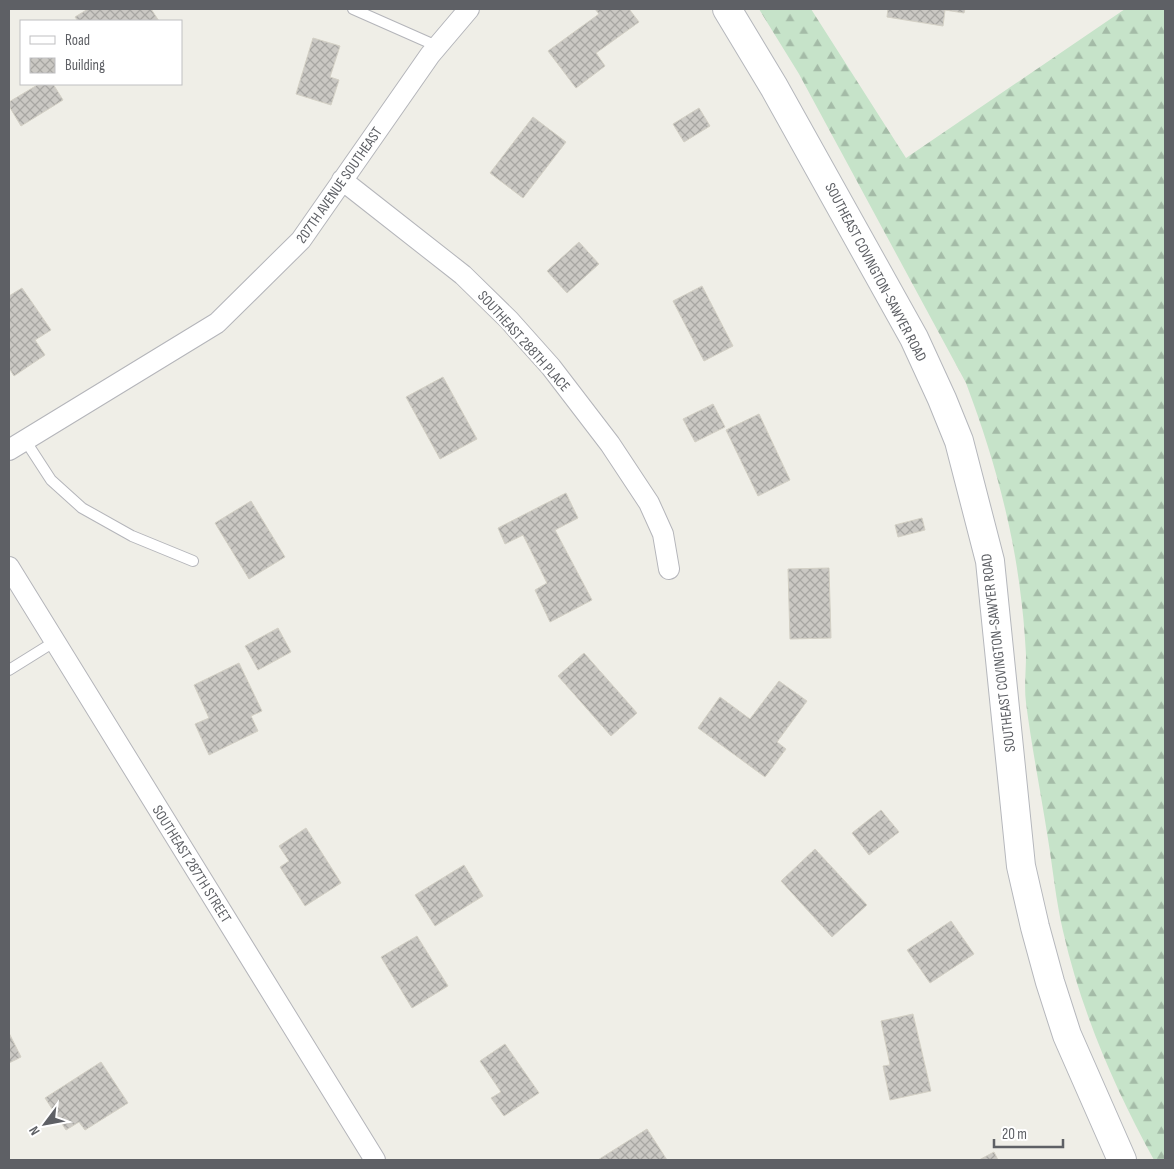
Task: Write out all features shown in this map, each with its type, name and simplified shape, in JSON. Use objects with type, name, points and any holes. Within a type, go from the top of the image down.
[{"type":"street","name":"207TH AVENUE SOUTHEAST","points":[[17,445],[217,324],[301,240],[430,55],[439,47],[469,9]]},
{"type":"street","name":"SOUTHEAST COVINGTON-SAWYER ROAD","points":[[727,9],[774,87],[914,338],[959,441],[990,562],[1021,866],[1050,982],[1067,1035],[1122,1160]]},
{"type":"street","name":"SOUTHEAST 288TH PLACE","points":[[342,180],[463,275],[509,320],[551,367],[610,444],[649,503],[663,534],[669,569]]},
{"type":"street","name":"SOUTHEAST 287TH STREET","points":[[9,567],[375,1160]]},
{"type":"lane","points":[[353,9],[439,47]]},
{"type":"lane","points":[[17,445],[50,480],[82,508],[132,536],[193,561]]},
{"type":"lane","points":[[9,670],[54,642]]},
{"type":"green space","points":[[759,9],[811,9],[906,158],[1125,9],[1165,9],[1165,1160],[1154,1160],[1126,1106],[1089,1020],[1070,961],[1058,908],[1026,703],[1024,624],[1014,549],[1001,493],[976,410],[966,383],[799,74]]},
{"type":"building","points":[[88,9],[151,9],[158,20],[77,20],[75,17]]},
{"type":"building","points":[[595,9],[629,9],[639,22],[596,53],[605,66],[576,88],[548,51],[599,14]]},
{"type":"building","points":[[888,9],[965,9],[964,13],[945,10],[943,26],[887,17]]},
{"type":"building","points":[[313,38],[340,46],[330,77],[339,80],[331,105],[296,94]]},
{"type":"building","points":[[37,85],[54,85],[63,100],[21,126],[9,106],[9,102]]},
{"type":"building","points":[[699,108],[710,126],[684,142],[673,124]]},
{"type":"building","points":[[533,117],[566,142],[523,198],[490,173]]},
{"type":"building","points":[[579,242],[599,264],[567,293],[547,271]]},
{"type":"building","points":[[702,286],[733,346],[704,361],[673,301]]},
{"type":"building","points":[[22,288],[51,330],[35,340],[45,355],[14,376],[9,368],[9,296]]},
{"type":"building","points":[[443,377],[477,439],[440,459],[406,397]]},
{"type":"building","points":[[713,404],[725,427],[695,442],[683,419]]},
{"type":"building","points":[[759,414],[790,480],[758,496],[726,430]]},
{"type":"building","points":[[566,493],[578,518],[555,530],[592,600],[550,622],[535,590],[547,583],[523,535],[505,544],[498,528]]},
{"type":"building","points":[[251,501],[285,557],[249,579],[215,523]]},
{"type":"building","points":[[922,518],[925,530],[898,537],[895,525]]},
{"type":"building","points":[[829,568],[831,638],[790,639],[788,569]]},
{"type":"building","points":[[278,628],[291,652],[258,670],[245,646]]},
{"type":"building","points":[[584,653],[637,713],[611,736],[558,676]]},
{"type":"building","points":[[239,663],[262,711],[251,716],[258,731],[209,755],[195,724],[209,718],[194,685]]},
{"type":"building","points":[[779,681],[807,701],[777,742],[786,749],[765,777],[698,728],[720,697],[750,719]]},
{"type":"building","points":[[881,810],[899,832],[869,855],[852,833]]},
{"type":"building","points":[[306,828],[341,883],[305,906],[280,867],[289,861],[279,846]]},
{"type":"building","points":[[815,849],[867,905],[832,937],[781,881]]},
{"type":"building","points":[[464,865],[483,896],[435,926],[415,895]]},
{"type":"building","points":[[951,921],[974,954],[930,983],[907,950]]},
{"type":"building","points":[[417,936],[448,986],[412,1008],[381,957]]},
{"type":"building","points":[[913,1014],[931,1091],[890,1100],[883,1066],[890,1065],[881,1021]]},
{"type":"building","points":[[9,1033],[21,1057],[9,1063]]},
{"type":"building","points":[[505,1044],[539,1093],[504,1116],[491,1098],[501,1092],[480,1061]]},
{"type":"building","points":[[101,1062],[128,1103],[85,1130],[79,1122],[66,1130],[45,1098]]},
{"type":"building","points":[[647,1129],[667,1160],[598,1160]]},
{"type":"building","points":[[994,1152],[998,1160],[979,1160]]}]
